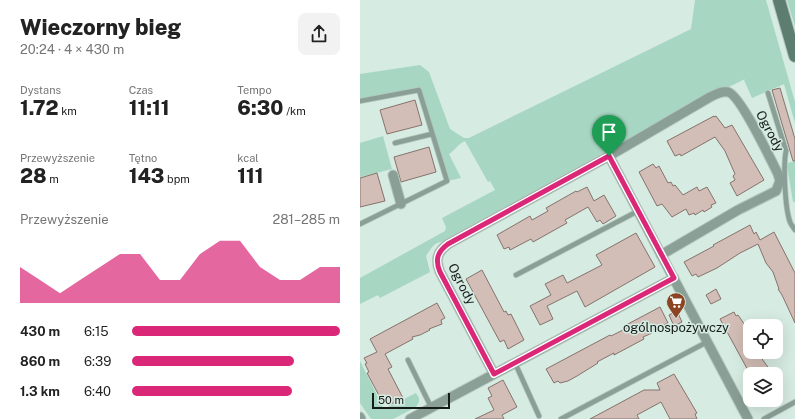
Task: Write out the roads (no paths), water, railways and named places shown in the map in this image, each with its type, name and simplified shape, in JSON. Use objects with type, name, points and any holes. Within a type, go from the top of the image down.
[{"type":"main road","points":[[778,0],[795,56]]},
{"type":"street","name":"Ogrody","points":[[494,374],[437,265],[438,256],[441,250],[448,244],[609,156],[721,92],[729,92],[736,98],[780,181],[776,191],[738,210],[661,255]]},
{"type":"street","points":[[609,156],[748,419]]},
{"type":"street","points":[[393,175],[401,204]]},
{"type":"street","points":[[410,419],[674,278]]},
{"type":"lane","points":[[360,101],[420,90],[447,181],[360,224]]},
{"type":"lane","name":"Ogrody","points":[[768,93],[786,151],[784,161],[786,195],[790,222],[795,230]]},
{"type":"lane","points":[[395,143],[432,134]]},
{"type":"lane","points":[[516,275],[638,211]]},
{"type":"lane","points":[[561,419],[707,342]]},
{"type":"lane","points":[[408,360],[432,407]]},
{"type":"lane","points":[[515,363],[539,416]]},
{"type":"lane","points":[[764,419],[795,402]]},
{"type":"place","name":"ogólnospożywczy","points":[[676,319]]}]
